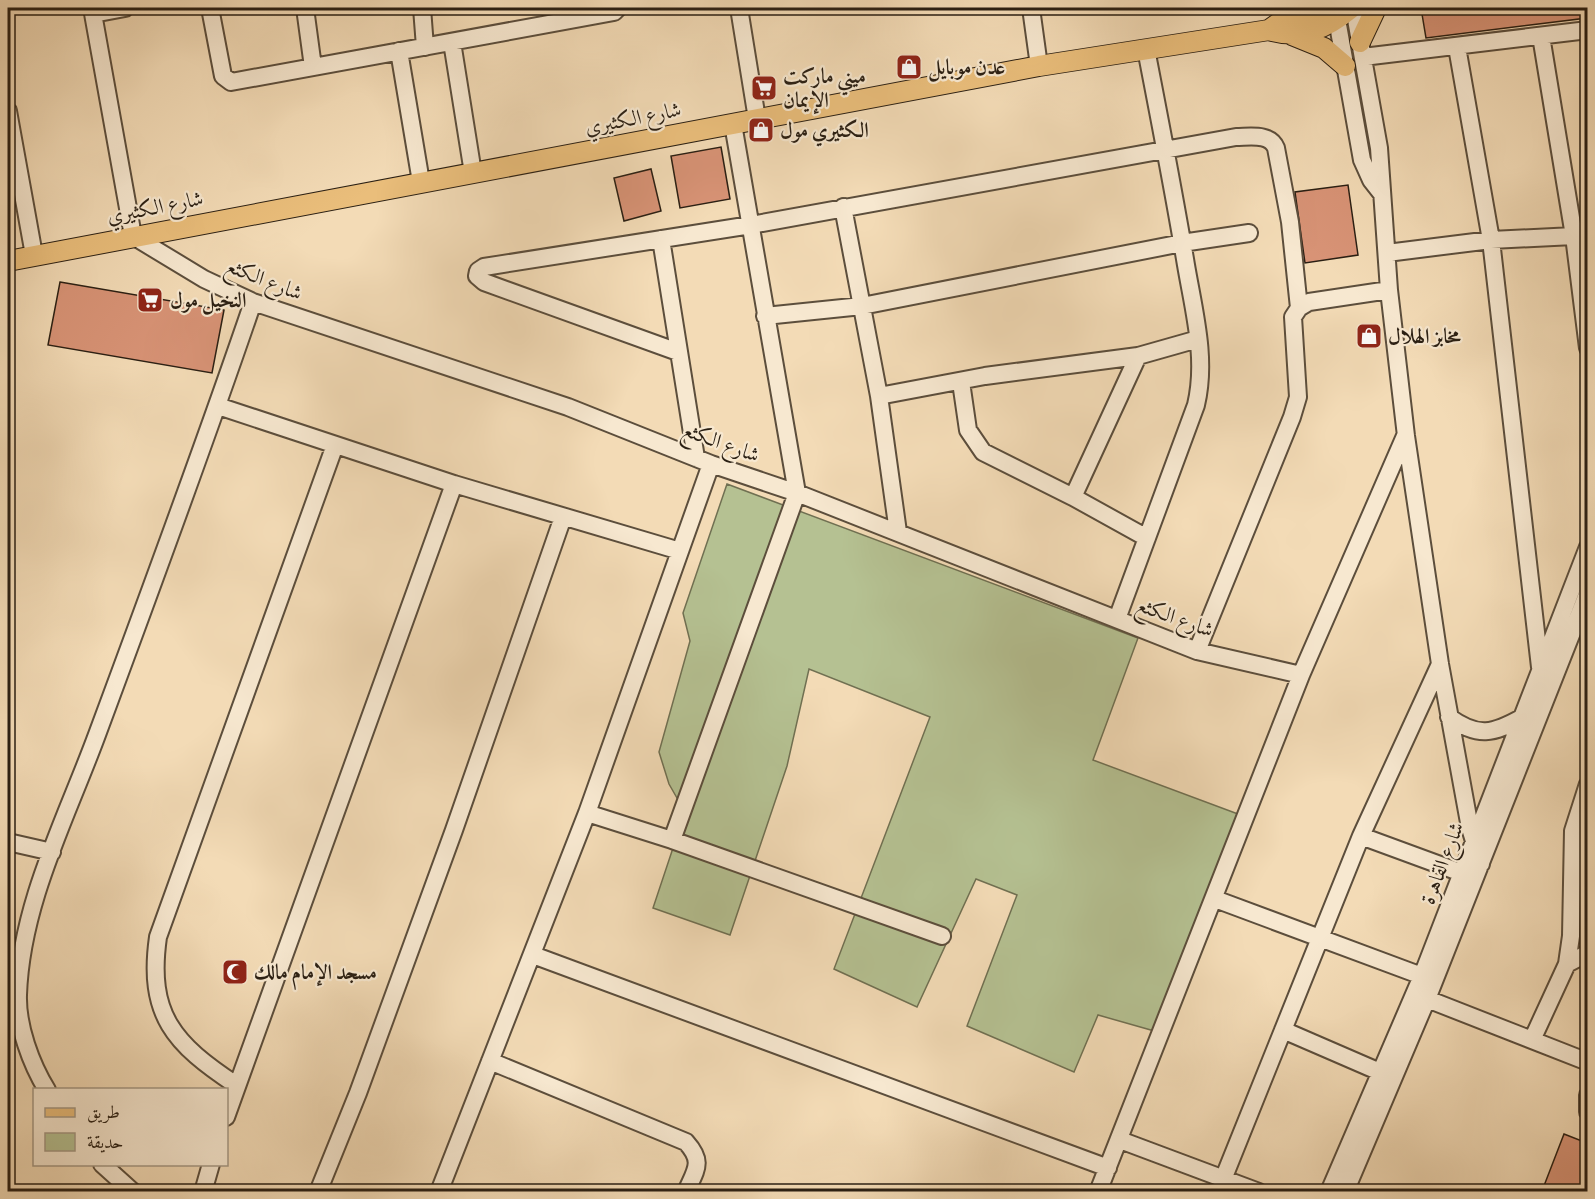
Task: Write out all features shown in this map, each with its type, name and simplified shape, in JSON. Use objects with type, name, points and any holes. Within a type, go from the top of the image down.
[{"type":"main road","name":"شارع الكثيري","points":[[1269,30],[1283,20],[1317,8]]},
{"type":"main road","points":[[1289,34],[1324,48],[1356,55],[1376,8]]},
{"type":"main road","name":"شارع الكثيري","points":[[8,261],[1039,66],[1269,30],[1289,34],[1313,31],[1344,11]]},
{"type":"street","points":[[125,8],[92,10],[133,236]]},
{"type":"street","points":[[210,8],[226,80],[231,82],[614,12],[618,8]]},
{"type":"street","points":[[305,8],[313,67]]},
{"type":"street","points":[[422,8],[425,46]]},
{"type":"street","points":[[739,8],[757,119]]},
{"type":"street","points":[[1031,8],[1039,66]]},
{"type":"street","points":[[1344,11],[1356,55]]},
{"type":"street","points":[[1344,11],[1356,55],[1362,160],[1371,180],[1382,194],[1389,290],[1406,436],[1440,664],[1474,842],[1473,872],[1361,836]]},
{"type":"street","points":[[1356,55],[1458,47],[1587,30]]},
{"type":"street","points":[[1541,36],[1574,236],[1587,348]]},
{"type":"street","points":[[452,42],[473,172]]},
{"type":"street","points":[[1458,47],[1491,240],[1540,672]]},
{"type":"street","points":[[1117,620],[1196,405],[1202,380],[1198,339],[1182,243],[1146,49]]},
{"type":"street","points":[[399,51],[421,182]]},
{"type":"street","points":[[8,111],[34,255]]},
{"type":"street","points":[[672,840],[797,493],[733,124]]},
{"type":"street","points":[[678,352],[484,282],[477,276],[478,271],[484,267],[751,225],[1236,137],[1267,138],[1273,141],[1290,222],[1299,308]]},
{"type":"street","points":[[843,207],[879,396],[898,532]]},
{"type":"street","points":[[765,316],[862,306],[1182,243],[1249,233]]},
{"type":"street","name":"شارع الكثع","points":[[133,236],[204,279],[253,302],[568,407],[704,461],[797,493],[898,532],[1197,651],[1301,675]]},
{"type":"street","points":[[1387,253],[1491,240],[1574,236]]},
{"type":"street","points":[[439,1191],[587,813],[680,551],[704,461],[678,352],[661,239]]},
{"type":"street","points":[[1197,651],[1293,417],[1298,397],[1293,317],[1299,308],[1309,302],[1389,290]]},
{"type":"street","points":[[46,1088],[39,1077],[24,1033],[18,997],[29,920],[52,852],[218,406],[253,302]]},
{"type":"street","points":[[879,396],[1138,356],[1198,339]]},
{"type":"street","points":[[1073,497],[1138,356]]},
{"type":"street","points":[[961,382],[968,430],[983,452],[1073,497],[1147,538]]},
{"type":"street","points":[[218,406],[454,484],[680,551]]},
{"type":"street","points":[[1098,1191],[1215,899],[1301,675],[1406,436]]},
{"type":"street","points":[[236,1085],[189,1051],[171,1029],[156,994],[154,966],[158,937],[335,445]]},
{"type":"street","points":[[228,1111],[454,484]]},
{"type":"street","points":[[318,1191],[358,1093],[454,830],[563,517]]},
{"type":"street","name":"شارع القاهرة","points":[[1474,842],[1587,546]]},
{"type":"street","name":"شارع القاهرة","points":[[1345,1191],[1421,996],[1587,592]]},
{"type":"street","points":[[1224,1177],[1361,836],[1440,664]]},
{"type":"street","points":[[1449,717],[1466,729],[1484,733],[1504,728],[1523,717]]},
{"type":"street","points":[[1532,1040],[1567,964],[1571,936],[1574,831],[1587,784]]},
{"type":"street","points":[[587,813],[672,840],[942,936]]},
{"type":"street","points":[[8,842],[52,852]]},
{"type":"street","name":"شارع القاهرة","points":[[1329,1191],[1380,1072],[1421,996],[1422,976],[1473,872]]},
{"type":"street","points":[[1215,899],[1422,976]]},
{"type":"street","points":[[1567,964],[1587,953]]},
{"type":"street","points":[[533,955],[1108,1168]]},
{"type":"street","points":[[1421,996],[1587,1062]]},
{"type":"street","points":[[1283,1030],[1380,1072]]},
{"type":"street","points":[[490,1061],[686,1142],[696,1153],[698,1165],[688,1191]]},
{"type":"street","points":[[1587,1095],[1587,1112]]},
{"type":"street","points":[[1120,1140],[1259,1191]]},
{"type":"street","points":[[104,1166],[133,1191]]},
{"type":"street","points":[[203,1191],[210,1166]]},
{"type":"green space","points":[[727,484],[1138,638],[1093,760],[1246,817],[1165,1034],[1098,1015],[1074,1072],[967,1026],[1017,895],[976,879],[917,1007],[834,969],[930,717],[809,669],[787,766],[730,935],[653,908],[685,812],[669,784],[659,752],[690,641],[683,613]]},
{"type":"building","points":[[1421,8],[1587,8],[1587,18],[1426,38]]},
{"type":"building","points":[[721,147],[730,199],[680,208],[671,156]]},
{"type":"building","points":[[651,169],[661,211],[624,221],[614,178]]},
{"type":"building","points":[[1348,185],[1358,255],[1305,263],[1295,192]]},
{"type":"building","points":[[60,282],[224,310],[212,373],[48,345]]},
{"type":"building","points":[[1564,1134],[1587,1143],[1587,1191],[1542,1191]]},
{"type":"place","name":"عدن موبايل","points":[[909,67]]},
{"type":"place","name":"ميني ماركت الإيمان","points":[[764,88]]},
{"type":"place","name":"الكثيري مول","points":[[761,130]]},
{"type":"place","name":"النخيل مول","points":[[150,300]]},
{"type":"place","name":"مخابز الهلال","points":[[1369,336]]},
{"type":"place","name":"مسجد الإمام مالك","points":[[235,972]]}]
